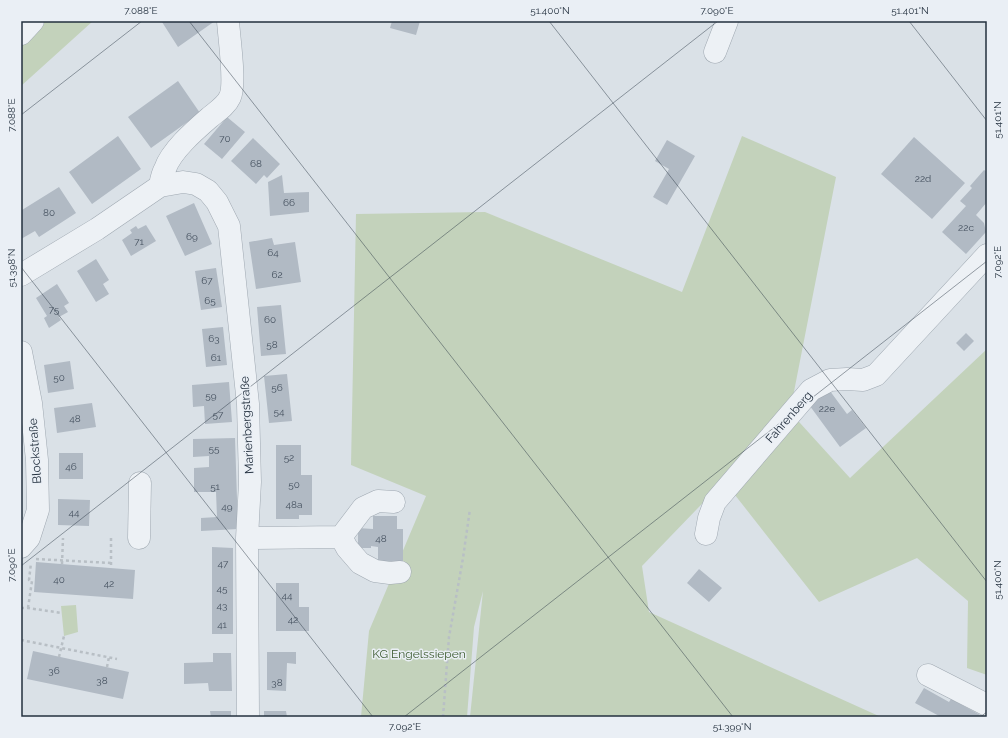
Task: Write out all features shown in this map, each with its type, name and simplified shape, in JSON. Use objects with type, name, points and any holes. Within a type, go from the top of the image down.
[{"type":"street","points":[[21,34],[33,21]]},
{"type":"street","points":[[160,186],[165,167],[179,147],[228,102],[231,96],[232,75],[228,21]]},
{"type":"street","points":[[715,52],[727,21]]},
{"type":"street","name":"Marienbergstraße","points":[[21,275],[97,229],[160,186],[183,182],[196,184],[208,191],[217,202],[230,226],[248,404],[250,482],[247,538],[248,717]]},
{"type":"street","name":"Fahrenberg","points":[[706,534],[709,518],[715,502],[811,390],[830,380],[864,380],[876,376],[987,255]]},
{"type":"street","name":"Blockstraße","points":[[21,352],[31,403],[37,460],[38,503],[38,510],[29,538],[21,547]]},
{"type":"street","points":[[139,538],[140,483]]},
{"type":"street","points":[[341,536],[363,508],[378,501],[394,502]]},
{"type":"street","points":[[247,538],[341,536]]},
{"type":"street","points":[[341,536],[347,548],[360,563],[375,570],[390,573],[400,572]]},
{"type":"street","points":[[928,675],[987,705]]},
{"type":"path","points":[[443,717],[449,637],[470,509]]},
{"type":"path","points":[[62,562],[63,538]]},
{"type":"path","points":[[111,538],[111,568]]},
{"type":"path","points":[[28,608],[32,581],[29,580],[32,558],[62,562],[111,563]]},
{"type":"path","points":[[21,608],[62,613]]},
{"type":"path","points":[[59,657],[64,636]]},
{"type":"path","points":[[21,640],[60,649],[117,659]]},
{"type":"path","points":[[107,667],[109,657]]},
{"type":"green space","points":[[21,21],[93,21],[21,86]]},
{"type":"green space","name":"KG Engelssiepen","points":[[742,136],[836,177],[790,412],[850,478],[987,349],[987,675],[967,668],[968,601],[917,558],[819,602],[724,481],[642,566],[649,612],[881,717],[470,717],[483,591],[474,627],[467,717],[361,717],[369,631],[426,496],[351,465],[356,214],[485,212],[682,292]]},
{"type":"green space","points":[[76,605],[78,632],[64,636],[61,606]]},
{"type":"building","points":[[215,21],[178,47],[162,22]]},
{"type":"building","points":[[392,21],[420,21],[416,35],[390,28]]},
{"type":"building","points":[[178,81],[200,113],[151,148],[128,117]]},
{"type":"building","points":[[227,117],[245,132],[222,159],[204,144]]},
{"type":"building","points":[[118,136],[141,169],[92,204],[69,172]]},
{"type":"building","points":[[914,137],[965,183],[932,219],[881,174]]},
{"type":"building","points":[[253,138],[280,164],[267,178],[264,175],[256,184],[231,161]]},
{"type":"building","points":[[667,140],[695,156],[667,205],[653,197],[669,169],[655,161]]},
{"type":"building","points":[[984,170],[987,172],[987,202],[976,215],[984,223],[986,232],[966,254],[942,232],[966,206],[960,201],[972,188],[970,186]]},
{"type":"building","points":[[282,175],[284,193],[309,192],[309,212],[270,216],[268,182]]},
{"type":"building","points":[[59,187],[76,213],[39,237],[35,231],[21,239],[21,208],[22,210]]},
{"type":"building","points":[[194,203],[212,244],[185,256],[166,216]]},
{"type":"building","points":[[146,225],[156,241],[131,256],[122,240],[132,233],[130,230],[136,226],[138,229]]},
{"type":"building","points":[[272,238],[274,245],[295,242],[301,282],[256,289],[249,242]]},
{"type":"building","points":[[96,259],[109,280],[103,284],[109,294],[96,302],[77,271]]},
{"type":"building","points":[[216,268],[222,307],[201,310],[195,271]]},
{"type":"building","points":[[57,284],[69,303],[64,306],[68,312],[59,317],[61,320],[49,328],[44,318],[47,316],[36,298]]},
{"type":"building","points":[[281,305],[286,354],[261,356],[257,307]]},
{"type":"building","points":[[223,327],[227,365],[206,367],[202,329]]},
{"type":"building","points":[[966,333],[974,341],[964,351],[956,343]]},
{"type":"building","points":[[70,361],[74,389],[48,393],[44,365]]},
{"type":"building","points":[[287,374],[292,421],[269,423],[264,376]]},
{"type":"building","points":[[229,382],[232,422],[205,424],[204,406],[193,407],[192,385]]},
{"type":"building","points":[[827,387],[847,414],[852,410],[866,428],[840,447],[807,402]]},
{"type":"building","points":[[92,403],[96,427],[57,433],[54,408]]},
{"type":"building","points":[[235,438],[238,529],[201,531],[201,518],[217,517],[216,492],[194,492],[194,468],[209,467],[209,456],[193,457],[193,439]]},
{"type":"building","points":[[276,445],[301,445],[301,475],[312,475],[312,515],[299,515],[299,519],[276,519]]},
{"type":"building","points":[[59,453],[83,453],[83,479],[59,479]]},
{"type":"building","points":[[58,499],[90,500],[89,526],[58,525]]},
{"type":"building","points":[[373,516],[397,516],[397,529],[403,529],[403,562],[378,562],[378,547],[371,546],[371,548],[358,548],[358,528],[373,529]]},
{"type":"building","points":[[212,547],[233,548],[233,634],[212,634]]},
{"type":"building","points":[[36,562],[135,570],[133,599],[34,592]]},
{"type":"building","points":[[699,569],[722,588],[709,602],[687,583]]},
{"type":"building","points":[[276,583],[299,583],[299,607],[309,607],[309,631],[276,631]]},
{"type":"building","points":[[33,651],[129,672],[123,699],[27,679]]},
{"type":"building","points":[[267,652],[296,652],[296,664],[287,663],[286,691],[267,690]]},
{"type":"building","points":[[213,653],[231,653],[232,691],[209,691],[208,683],[184,684],[184,663],[213,662]]},
{"type":"building","points":[[924,688],[949,702],[951,699],[984,717],[941,717],[915,703]]},
{"type":"building","points":[[210,711],[231,711],[231,717],[211,717]]},
{"type":"building","points":[[264,711],[286,711],[287,717],[264,717]]}]
